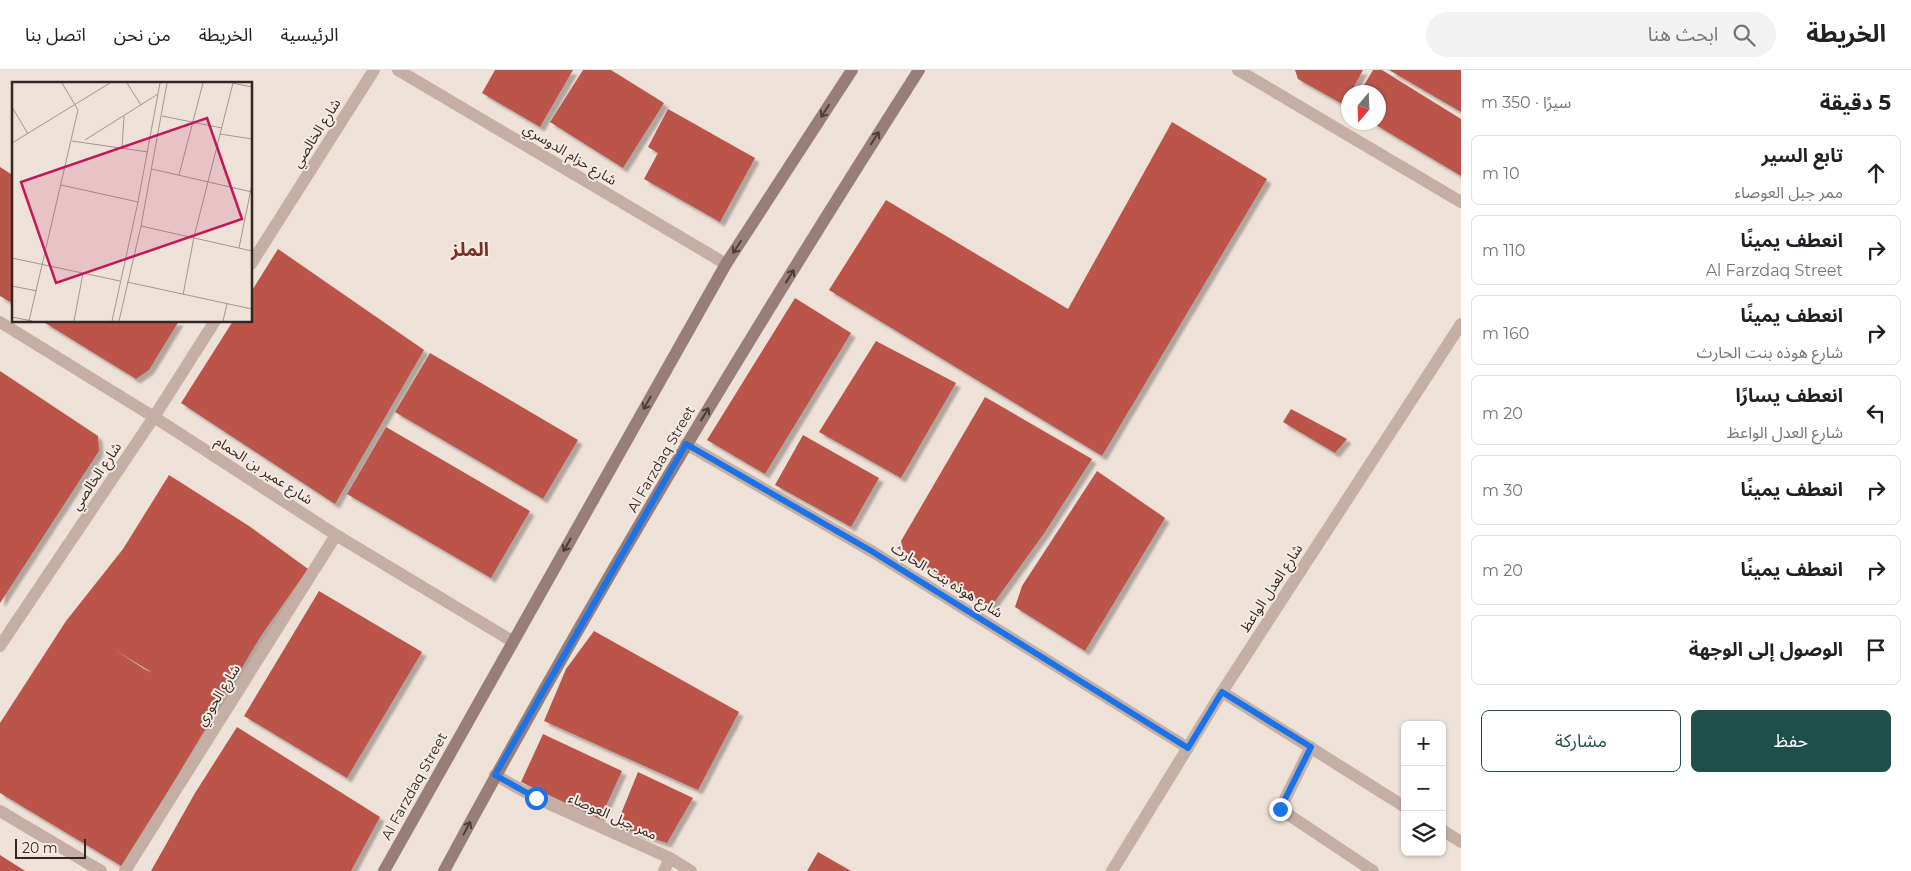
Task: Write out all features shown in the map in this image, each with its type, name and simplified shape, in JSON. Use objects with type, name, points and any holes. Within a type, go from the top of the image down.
[{"type":"street","name":"شارع الخالصي","points":[[252,262],[374,70]]},
{"type":"street","name":"شارع حزام الدوسري","points":[[398,70],[726,264]]},
{"type":"street","name":"Al Farzdaq Street","points":[[384,871],[726,264],[852,70]]},
{"type":"street","name":"Al Farzdaq Street","points":[[444,871],[495,775],[686,444],[919,70]]},
{"type":"street","points":[[1238,70],[1252,74],[1461,202]]},
{"type":"street","name":"شارع عمير بن الحمام","points":[[0,322],[154,417],[336,535],[512,641]]},
{"type":"street","name":"شارع الخالصي","points":[[0,646],[154,417],[214,322]]},
{"type":"street","name":"شارع العدل الواعظ","points":[[1112,871],[1222,692],[1461,324]]},
{"type":"street","name":"شارع هوذه بنت الحارث","points":[[686,444],[873,552],[1188,748]]},
{"type":"street","name":"شارع الحوري","points":[[125,871],[336,535]]},
{"type":"street","points":[[1222,692],[1401,804]]},
{"type":"street","points":[[1311,747],[1280,809],[1373,871]]},
{"type":"street","name":"ممر جبل العوصاء","points":[[495,775],[536,798],[670,858],[691,871]]},
{"type":"street","points":[[0,811],[101,871]]},
{"type":"street","points":[[1446,833],[1461,842]]},
{"type":"street","points":[[664,871],[670,858]]},
{"type":"building","points":[[495,70],[573,70],[540,127],[482,93]]},
{"type":"building","points":[[583,70],[611,70],[664,103],[623,168],[550,122]]},
{"type":"building","points":[[1295,70],[1363,70],[1355,85],[1341,85],[1341,103],[1298,79]]},
{"type":"building","points":[[1373,70],[1382,70],[1461,119],[1461,176],[1384,130],[1386,130],[1386,85],[1364,85]]},
{"type":"building","points":[[1389,70],[1461,70],[1461,112]]},
{"type":"building","points":[[668,109],[755,158],[720,222],[644,179],[658,153],[648,147]]},
{"type":"building","points":[[1172,122],[1267,179],[1102,456],[829,290],[886,200],[1068,309]]},
{"type":"building","points":[[0,167],[12,175],[12,303],[0,296]]},
{"type":"building","points":[[278,249],[424,350],[335,504],[181,403],[232,322],[252,322],[252,290]]},
{"type":"building","points":[[795,298],[851,333],[765,474],[707,440]]},
{"type":"building","points":[[44,322],[178,322],[149,370],[136,379]]},
{"type":"building","points":[[876,341],[956,383],[901,478],[819,432]]},
{"type":"building","points":[[430,353],[578,440],[543,499],[395,412]]},
{"type":"building","points":[[0,371],[98,436],[99,451],[0,603]]},
{"type":"building","points":[[985,397],[1092,459],[1045,532],[991,607],[940,577],[903,550],[901,541]]},
{"type":"building","points":[[1291,409],[1347,439],[1335,453],[1283,422]]},
{"type":"building","points":[[386,427],[530,511],[491,578],[347,494]]},
{"type":"building","points":[[803,435],[879,478],[851,527],[775,485]]},
{"type":"building","points":[[1097,471],[1165,518],[1085,651],[1015,607],[1022,586]]},
{"type":"building","points":[[169,475],[249,526],[308,569],[261,636],[123,867],[0,793],[0,723],[66,621],[123,549]],"holes":[[[115,650],[153,673],[144,669]]]},
{"type":"building","points":[[319,591],[422,652],[347,778],[244,716]]},
{"type":"building","points":[[594,631],[739,712],[698,790],[544,721],[566,669]]},
{"type":"building","points":[[237,727],[380,817],[351,871],[151,871],[195,793]]},
{"type":"building","points":[[543,734],[622,771],[600,819],[521,782]]},
{"type":"building","points":[[638,772],[693,798],[667,843],[616,826]]},
{"type":"building","points":[[818,852],[851,871],[807,871]]},
{"type":"building","points":[[0,855],[25,871],[0,871]]},
{"type":"district","name":"الملز","points":[[470,249]]},
{"type":"route","points":[[536,798],[495,775],[686,444],[873,552],[1188,748],[1222,692],[1311,747],[1280,809]]}]
